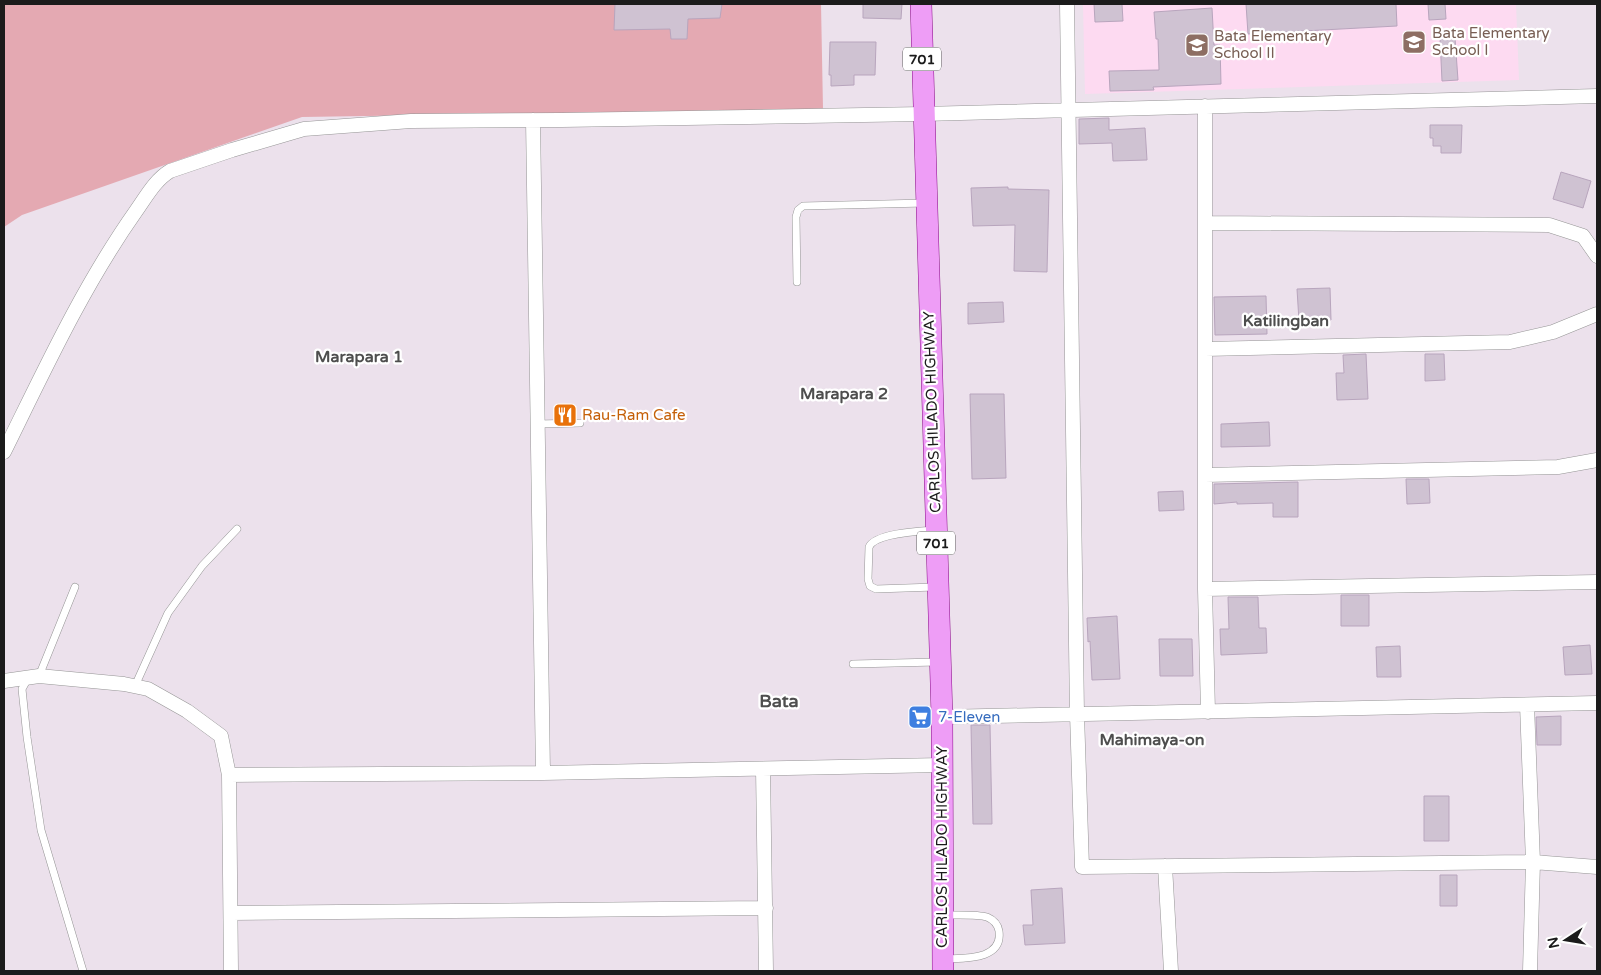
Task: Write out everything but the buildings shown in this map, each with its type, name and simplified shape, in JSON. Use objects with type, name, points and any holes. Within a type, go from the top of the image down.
[{"type":"main road","name":"CARLOS HILADO HIGHWAY","points":[[921,4],[942,717],[943,965]]},
{"type":"street","points":[[1067,4],[1077,714],[1082,868],[1533,862],[1597,867]]},
{"type":"street","points":[[4,452],[63,335],[104,260],[162,176],[170,171],[232,150],[304,129],[411,121],[923,114],[1597,96]]},
{"type":"street","points":[[1205,106],[1205,589],[1208,712]]},
{"type":"street","points":[[533,120],[543,773]]},
{"type":"street","points":[[1206,223],[1549,225],[1583,236],[1597,256]]},
{"type":"street","points":[[1205,350],[1510,342],[1552,332],[1597,314]]},
{"type":"street","points":[[1205,474],[1558,467],[1597,460]]},
{"type":"street","points":[[1205,589],[1597,582]]},
{"type":"street","points":[[4,681],[33,677],[124,684],[148,689],[187,711],[221,736],[230,774],[231,971]]},
{"type":"street","points":[[942,717],[1597,703]]},
{"type":"street","points":[[1527,705],[1533,862],[1530,971]]},
{"type":"street","points":[[230,774],[543,773],[942,765]]},
{"type":"street","points":[[763,769],[766,971]]},
{"type":"street","points":[[1166,866],[1171,971]]},
{"type":"street","points":[[231,913],[766,908]]},
{"type":"lane","points":[[797,282],[796,216],[798,210],[803,206],[926,203]]},
{"type":"lane","points":[[538,424],[580,423]]},
{"type":"lane","points":[[135,686],[168,613],[202,566],[237,529]]},
{"type":"lane","points":[[936,530],[906,532],[870,543],[868,579],[870,586],[876,589],[938,587]]},
{"type":"lane","points":[[74,587],[33,677],[22,690],[30,763],[41,830],[83,971]]},
{"type":"lane","points":[[853,664],[940,662]]},
{"type":"lane","points":[[943,915],[979,915],[988,917],[998,927],[999,942],[994,949],[987,953],[943,965]]},
{"type":"shaded area","points":[[4,4],[821,4],[823,109],[302,117],[22,215],[4,227]]},
{"type":"shaded area","points":[[1083,4],[1516,4],[1519,80],[1085,94]]},
{"type":"place","name":"Bata Elementary School I","points":[[1414,42]]},
{"type":"place","name":"Bata Elementary School II","points":[[1197,45]]},
{"type":"place","name":"Rau-Ram Cafe","points":[[565,415]]},
{"type":"place","name":"7-Eleven","points":[[920,717]]},
{"type":"district","name":"Katilingban","points":[[1286,321]]},
{"type":"district","name":"Marapara 1","points":[[359,357]]},
{"type":"district","name":"Marapara 2","points":[[844,394]]},
{"type":"district","name":"Bata","points":[[779,701]]},
{"type":"district","name":"Mahimaya-on","points":[[1152,740]]}]
